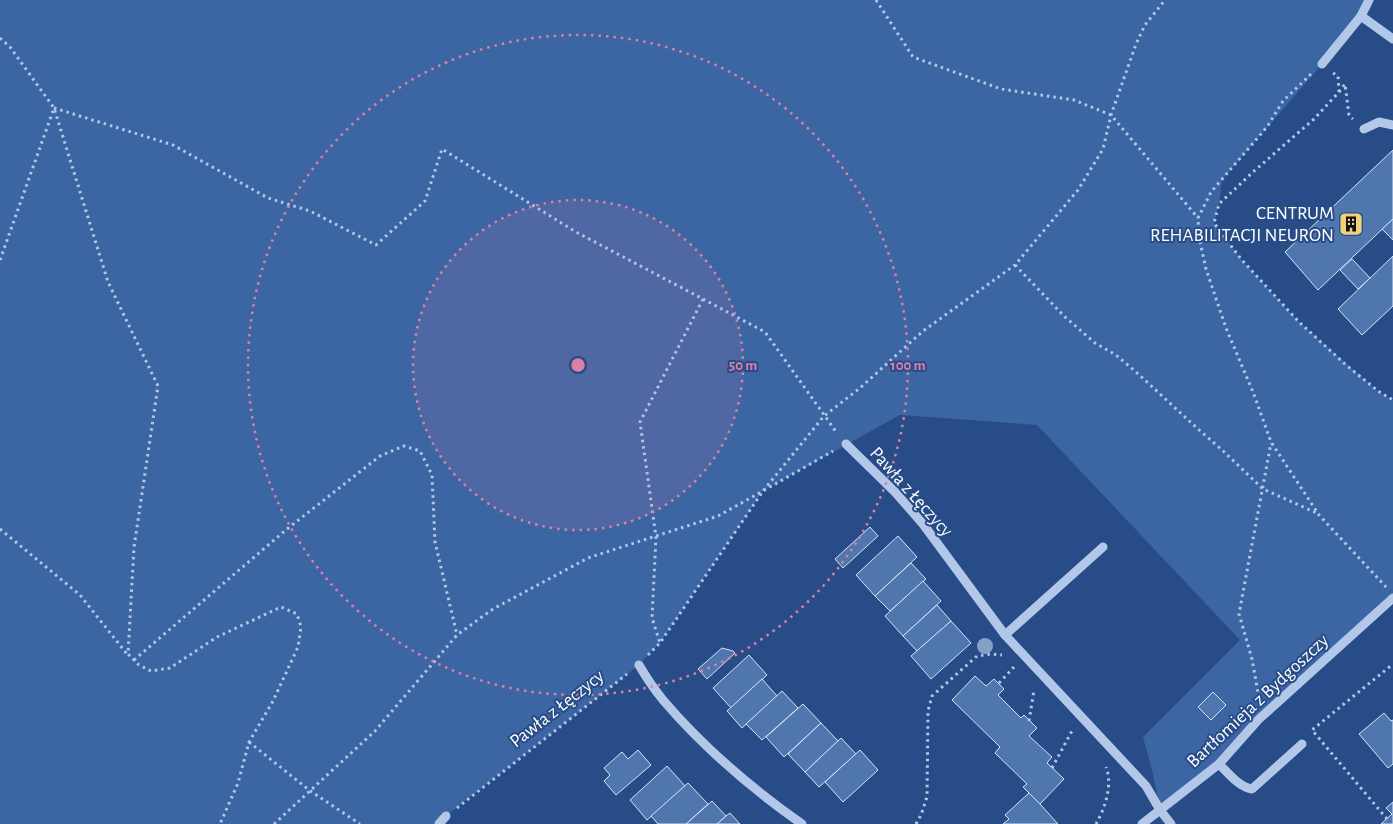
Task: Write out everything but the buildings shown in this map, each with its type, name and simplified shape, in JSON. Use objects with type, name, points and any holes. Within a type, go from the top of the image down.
[{"type":"street","points":[[1322,64],[1360,16],[1369,0]]},
{"type":"street","points":[[1360,16],[1393,39]]},
{"type":"street","points":[[1364,129],[1379,122],[1393,125]]},
{"type":"street","name":"Pawła z Łęczycy","points":[[846,444],[895,492],[923,524],[1005,635],[1146,786],[1171,824]]},
{"type":"street","points":[[1005,635],[1103,547]]},
{"type":"street","name":"Bartłomieja z Bydgoszczy","points":[[1142,824],[1219,764],[1258,720],[1393,598]]},
{"type":"street","points":[[639,665],[661,698],[703,743],[750,784],[802,824]]},
{"type":"street","points":[[1219,764],[1230,776],[1246,788],[1252,789],[1302,744]]},
{"type":"street","points":[[439,824],[446,816]]},
{"type":"path","points":[[876,0],[913,57],[1001,89],[1074,100],[1111,116],[1198,218]]},
{"type":"path","points":[[274,824],[309,790],[376,731],[457,635],[493,609],[588,558],[718,516],[763,491],[824,416],[860,388],[923,331],[1015,265],[1078,190],[1103,150],[1111,116],[1136,44],[1145,25],[1165,0]]},
{"type":"path","points":[[0,38],[10,47],[54,108],[108,282],[158,386],[134,547],[128,654]]},
{"type":"path","points":[[1339,92],[1338,76],[1322,64],[1283,101],[1267,127],[1211,192],[1198,218],[1198,237],[1206,269],[1226,328],[1253,392],[1271,442],[1319,515],[1386,587]]},
{"type":"path","points":[[1364,129],[1349,115],[1345,84],[1314,118],[1219,204],[1214,223],[1241,259],[1300,322],[1378,392],[1393,400]]},
{"type":"path","points":[[0,260],[54,108]]},
{"type":"path","points":[[54,108],[173,145],[268,198],[310,211],[376,245],[425,201],[442,149],[576,232],[765,332],[846,444]]},
{"type":"path","points":[[1015,265],[1065,317],[1096,343],[1116,355],[1135,371],[1262,489],[1319,515]]},
{"type":"path","points":[[660,643],[652,618],[656,537],[640,422],[703,299]]},
{"type":"path","points":[[1258,720],[1261,716],[1252,659],[1239,614],[1271,442]]},
{"type":"path","name":"Pawła z Łęczycy","points":[[446,816],[639,665],[660,643],[763,491],[846,444]]},
{"type":"path","points":[[134,660],[287,528],[380,456],[404,446],[420,451],[432,475],[435,542],[457,635]]},
{"type":"path","points":[[0,529],[80,595],[128,654],[151,671],[170,668],[217,636],[281,607],[297,614],[301,627],[298,647],[273,701],[249,742],[238,783],[220,824]]},
{"type":"path","points":[[916,824],[927,797],[928,711],[932,696],[977,656],[1003,655]]},
{"type":"path","points":[[1009,661],[1020,673]]},
{"type":"path","points":[[1387,819],[1312,730],[1393,664]]},
{"type":"path","points":[[999,683],[1015,667]]},
{"type":"path","points":[[1029,685],[1040,696]]},
{"type":"path","points":[[1029,721],[1034,690]]},
{"type":"path","points":[[1069,722],[1081,734]]},
{"type":"path","points":[[1052,768],[1074,726]]},
{"type":"path","points":[[249,742],[309,790],[360,824]]},
{"type":"path","points":[[1096,824],[1105,807],[1108,784],[1109,774],[1103,760]]},
{"type":"shaded area","points":[[0,0],[1369,0],[1322,64],[1222,180],[1214,223],[1241,259],[1299,322],[1378,391],[1393,400],[1393,598],[1258,720],[1219,764],[1160,810],[1143,737],[1240,640],[1037,425],[900,415],[763,491],[660,643],[639,665],[446,816],[439,824],[0,824]]},
{"type":"place","name":"CENTRUM REHABILITACJI NEURON","points":[[1351,224]]}]
